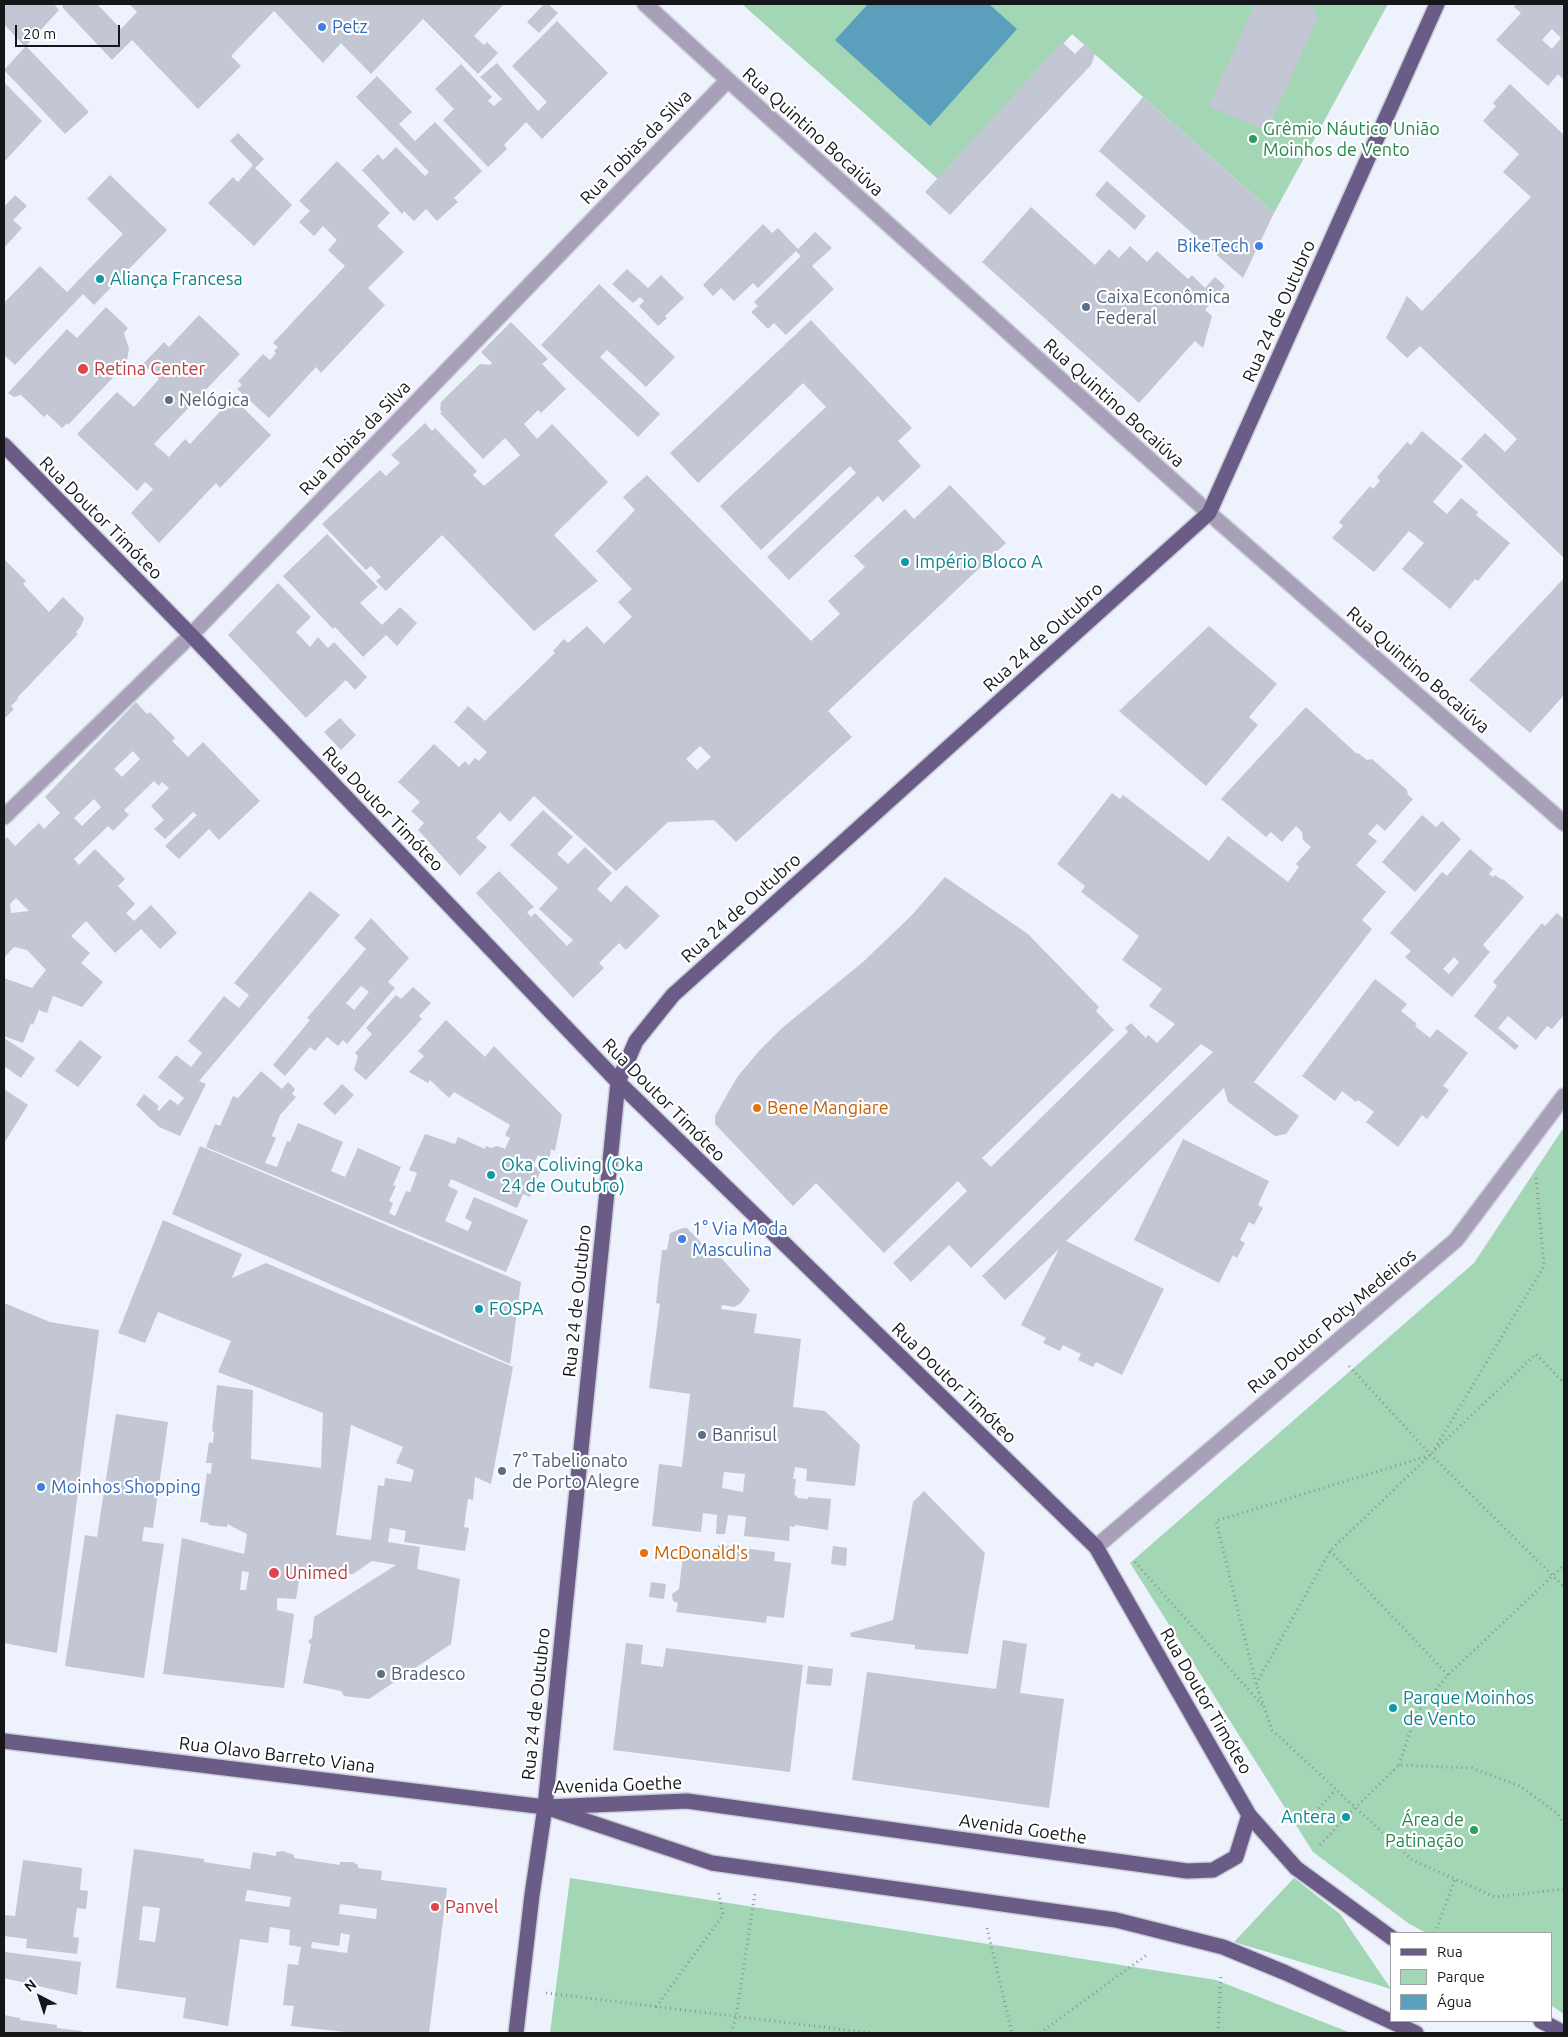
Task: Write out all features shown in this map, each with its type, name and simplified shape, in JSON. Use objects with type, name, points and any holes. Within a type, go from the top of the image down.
[{"type":"main road","name":"Rua 24 de Outubro","points":[[516,2033],[532,1895],[545,1806],[618,1082],[636,1041],[672,995],[1209,513],[1437,4]]},
{"type":"main road","name":"Rua Doutor Timóteo","points":[[4,446],[191,635],[618,1082],[1096,1547],[1249,1814]]},
{"type":"main road","name":"Rua Olavo Barreto Viana","points":[[4,1741],[545,1806]]},
{"type":"main road","name":"Avenida Goethe","points":[[545,1806],[687,1801],[1187,1871],[1213,1870],[1236,1857],[1249,1814]]},
{"type":"main road","name":"Avenida Goethe","points":[[545,1806],[712,1863],[1116,1920],[1223,1947],[1286,1973],[1390,2021]]},
{"type":"main road","points":[[1249,1814],[1296,1868],[1390,1937]]},
{"type":"main road","name":"Avenida Goethe","points":[[1392,2022],[1416,2033]]},
{"type":"main road","points":[[1543,2022],[1564,2033]]},
{"type":"street","name":"Rua Quintino Bocaiúva","points":[[645,4],[1209,513],[1564,823]]},
{"type":"street","name":"Rua Tobias da Silva","points":[[4,817],[191,635],[728,80]]},
{"type":"street","name":"Rua Doutor Poty Medeiros","points":[[1096,1547],[1456,1240],[1564,1096]]},
{"type":"path","points":[[1532,1137],[1544,1266],[1431,1455],[1216,1521],[1256,1684],[1272,1730],[1412,1860],[1495,1897],[1564,1889]]},
{"type":"path","points":[[1331,1347],[1431,1455],[1564,1587]]},
{"type":"path","points":[[1256,1684],[1330,1551],[1536,1354],[1564,1384]]},
{"type":"path","points":[[1096,1547],[1138,1563],[1264,1707]]},
{"type":"path","points":[[1330,1551],[1448,1675]]},
{"type":"path","points":[[1320,1845],[1399,1765],[1416,1714],[1448,1675],[1564,1565]]},
{"type":"path","points":[[1399,1765],[1472,1768],[1520,1786],[1558,1814],[1564,1824]]},
{"type":"path","points":[[1305,1822],[1336,1790]]},
{"type":"path","points":[[656,2007],[723,1915],[712,1863]]},
{"type":"path","points":[[732,2033],[758,1869]]},
{"type":"path","points":[[1435,1932],[1455,1879]]},
{"type":"path","points":[[980,1900],[1012,2033]]},
{"type":"path","points":[[1040,2033],[1174,1935]]},
{"type":"path","points":[[1218,2033],[1223,1947]]},
{"type":"path","points":[[521,1990],[871,2033]]},
{"type":"green space","name":"Grêmio Náutico União Moinhos de Vento","points":[[742,4],[1388,4],[1274,213],[1072,34],[940,181]]},
{"type":"green space","name":"Parque Moinhos de Vento","points":[[1564,1127],[1564,2014],[1553,2007],[1553,1932],[1424,1932],[1408,1923],[1313,1852],[1130,1563],[1474,1263]]},
{"type":"green space","points":[[570,1878],[1216,1980],[1351,2033],[550,2033]]},
{"type":"green space","points":[[1294,1878],[1340,1914],[1390,1989],[1234,1942]]},
{"type":"water","points":[[868,4],[989,4],[1017,29],[930,126],[835,40]]},
{"type":"building","points":[[4,4],[54,4],[59,10],[26,46],[89,112],[65,134],[4,70],[25,47],[4,24]]},
{"type":"building","points":[[64,4],[97,4],[121,29],[137,12],[129,4],[504,4],[474,36],[484,45],[487,42],[498,53],[478,74],[423,19],[371,74],[341,43],[323,63],[274,11],[231,56],[241,66],[198,109],[132,40],[112,60],[62,7]]},
{"type":"building","points":[[544,4],[548,4],[558,13],[539,33],[527,22]]},
{"type":"building","points":[[1255,4],[1311,4],[1318,17],[1267,131],[1209,106]]},
{"type":"building","points":[[1516,4],[1564,4],[1564,80],[1558,74],[1548,86],[1496,40],[1521,13],[1514,7]],"holes":[[[1552,29],[1561,38],[1552,49],[1542,40]]]},
{"type":"building","points":[[557,21],[608,73],[542,139],[526,122],[504,145],[507,149],[488,167],[443,120],[454,109],[435,89],[461,64],[492,97],[488,101],[494,106],[502,99],[480,77],[497,63],[538,111],[547,102],[512,66]]},
{"type":"building","points":[[1062,42],[1075,54],[1085,44],[1095,54],[1091,65],[950,215],[925,192]]},
{"type":"building","points":[[377,76],[412,112],[399,124],[415,141],[435,122],[482,171],[454,198],[458,202],[437,221],[426,209],[414,221],[404,211],[402,214],[362,170],[378,154],[383,160],[396,147],[425,176],[429,172],[356,97]]},
{"type":"building","points":[[4,82],[42,121],[4,162]]},
{"type":"building","points":[[1510,84],[1564,135],[1564,558],[1461,459],[1485,433],[1505,452],[1517,439],[1420,346],[1407,358],[1386,338],[1407,296],[1422,311],[1531,197],[1503,172],[1519,154],[1483,121],[1496,106],[1493,103]]},
{"type":"building","points":[[1143,97],[1274,213],[1243,278],[1099,151]]},
{"type":"building","points":[[238,133],[264,159],[255,168],[292,205],[254,246],[208,203],[233,177],[238,182],[253,165],[230,141]]},
{"type":"building","points":[[337,161],[390,213],[377,226],[404,252],[368,288],[385,305],[321,373],[316,367],[269,418],[237,389],[242,385],[238,381],[263,354],[270,360],[278,347],[273,343],[345,266],[328,250],[337,240],[323,226],[314,236],[299,222],[310,211],[299,201]]},
{"type":"building","name":"Aliança Francesa","points":[[110,175],[167,230],[94,305],[83,294],[15,365],[4,355],[4,303],[40,266],[67,292],[123,234],[87,199]]},
{"type":"building","points":[[1107,181],[1146,216],[1135,230],[1095,195]]},
{"type":"building","points":[[15,195],[27,206],[13,220],[22,228],[4,248],[4,207]]},
{"type":"building","name":"Caixa Econômica Federal","points":[[1031,207],[1095,265],[1109,249],[1119,258],[1130,246],[1147,262],[1157,251],[1188,279],[1192,275],[1205,288],[1215,277],[1225,286],[1205,310],[1212,316],[1203,348],[1195,341],[1139,403],[982,262]]},
{"type":"building","points":[[763,224],[772,233],[778,228],[798,249],[815,232],[832,248],[812,266],[834,289],[786,335],[774,323],[768,329],[751,312],[758,306],[754,302],[801,256],[796,251],[758,288],[753,283],[734,301],[721,288],[713,296],[703,285]]},
{"type":"building","points":[[627,269],[648,288],[661,275],[684,298],[665,316],[667,318],[658,326],[639,306],[644,301],[640,297],[633,303],[612,284]]},
{"type":"building","points":[[599,284],[675,357],[646,387],[607,350],[600,357],[660,414],[638,437],[541,345]]},
{"type":"building","name":"Retina Center","points":[[106,307],[128,328],[124,333],[129,349],[127,360],[124,366],[68,425],[67,423],[62,428],[47,414],[44,417],[21,395],[14,397],[8,393],[67,329],[77,338]]},
{"type":"building","points":[[199,315],[240,354],[154,444],[169,457],[185,439],[190,444],[227,404],[222,399],[228,393],[271,435],[220,488],[216,483],[159,543],[131,513],[153,489],[145,482],[137,491],[77,434],[117,392],[134,407],[159,379],[143,364],[164,342],[169,347]]},
{"type":"building","points":[[811,320],[912,428],[898,441],[921,466],[883,502],[878,496],[789,580],[767,557],[856,473],[850,466],[761,550],[720,506],[826,407],[803,383],[698,483],[670,453]]},
{"type":"building","points":[[511,322],[548,359],[542,364],[566,389],[541,413],[538,410],[524,424],[537,439],[552,424],[608,482],[554,535],[598,581],[534,631],[442,535],[386,591],[376,581],[381,577],[371,566],[366,570],[322,524],[380,470],[386,476],[400,463],[391,455],[425,423],[432,431],[435,428],[477,471],[473,475],[484,486],[520,455],[505,438],[483,459],[440,413],[442,412],[440,409],[441,402],[480,364],[490,365],[492,363],[481,352]]},
{"type":"building","points":[[1422,431],[1463,466],[1433,502],[1447,514],[1461,498],[1478,512],[1476,515],[1510,543],[1478,581],[1475,579],[1450,609],[1402,569],[1424,543],[1409,531],[1374,572],[1332,538],[1343,526],[1339,522],[1370,486],[1373,489],[1380,481],[1377,477],[1407,442],[1411,445]]},
{"type":"building","points":[[647,475],[811,641],[840,614],[828,601],[865,567],[854,556],[905,509],[914,519],[950,485],[1006,543],[828,711],[852,737],[736,842],[714,820],[668,822],[616,871],[534,796],[510,822],[500,812],[476,838],[487,847],[460,876],[418,830],[424,823],[411,811],[420,802],[398,782],[434,744],[459,767],[465,761],[469,765],[475,758],[479,761],[487,752],[454,722],[468,706],[485,721],[555,653],[553,651],[564,639],[568,643],[587,626],[604,644],[632,617],[618,602],[632,589],[596,551],[635,510],[623,497]],"holes":[[[700,746],[711,757],[697,770],[686,759]]]},
{"type":"building","points":[[327,534],[378,587],[360,603],[382,625],[400,607],[417,623],[397,646],[386,635],[363,657],[335,627],[333,629],[283,576]]},
{"type":"building","points":[[4,559],[26,581],[23,584],[49,612],[63,597],[84,618],[76,632],[78,634],[17,698],[11,706],[14,709],[4,719]]},
{"type":"building","points":[[1564,578],[1564,695],[1530,733],[1469,680]]},
{"type":"building","points":[[278,583],[311,617],[296,632],[310,647],[318,637],[328,648],[334,642],[367,677],[355,690],[346,680],[306,718],[228,635]]},
{"type":"building","points":[[1209,626],[1277,684],[1249,717],[1258,725],[1206,786],[1119,711]]},
{"type":"building","points":[[136,702],[147,714],[150,712],[175,738],[172,741],[188,757],[203,742],[260,801],[219,840],[209,829],[179,859],[165,846],[197,815],[193,812],[165,839],[154,829],[164,820],[151,806],[169,788],[162,782],[159,786],[154,781],[124,810],[129,815],[113,831],[108,826],[74,859],[79,865],[95,849],[125,879],[118,886],[135,904],[126,913],[134,921],[151,905],[177,933],[160,949],[141,929],[115,953],[86,921],[71,936],[90,953],[81,963],[103,982],[82,1007],[53,996],[47,1013],[39,1010],[33,1025],[31,1023],[23,1043],[4,1036],[4,978],[32,988],[46,970],[27,950],[14,947],[4,958],[4,840],[7,837],[15,846],[39,823],[44,829],[60,813],[45,797]],"holes":[[[133,751],[140,759],[122,777],[114,769]],[[94,799],[101,807],[82,826],[74,818]],[[16,898],[29,911],[11,913],[10,904]]]},
{"type":"building","points":[[1306,707],[1357,754],[1367,760],[1372,759],[1407,790],[1408,795],[1413,799],[1385,831],[1377,824],[1368,834],[1377,841],[1356,865],[1386,892],[1362,920],[1372,929],[1254,1082],[1299,1116],[1286,1134],[1275,1136],[1228,1102],[1224,1088],[1066,1241],[1164,1289],[1122,1375],[1096,1362],[1093,1367],[1078,1360],[1081,1354],[1063,1345],[1060,1351],[1043,1343],[1046,1338],[1021,1325],[1059,1249],[1005,1300],[982,1276],[1213,1052],[1201,1044],[971,1268],[949,1245],[911,1282],[893,1263],[967,1191],[958,1181],[884,1253],[816,1183],[793,1206],[715,1124],[715,1116],[738,1076],[759,1051],[782,1028],[863,962],[911,916],[945,877],[1028,934],[1099,1007],[1096,1011],[1114,1030],[982,1158],[991,1167],[1128,1032],[1125,1028],[1131,1023],[1146,1038],[1148,1035],[1157,1043],[1175,1024],[1149,1006],[1162,989],[1122,960],[1139,936],[1081,892],[1085,886],[1057,864],[1112,793],[1120,799],[1123,795],[1209,861],[1228,836],[1288,882],[1299,867],[1296,864],[1311,847],[1303,840],[1302,832],[1296,826],[1282,842],[1271,832],[1266,837],[1221,799]]},
{"type":"building","points":[[340,718],[356,735],[341,750],[324,732]]},
{"type":"building","points":[[543,810],[573,837],[557,854],[568,864],[585,847],[612,873],[597,889],[611,902],[626,885],[660,916],[626,950],[619,943],[599,963],[604,968],[573,998],[476,893],[499,871],[534,907],[527,912],[531,917],[535,913],[567,946],[573,940],[539,909],[558,888],[510,845]]},
{"type":"building","points":[[1422,815],[1436,827],[1442,821],[1461,839],[1415,892],[1382,862]]},
{"type":"building","points":[[1470,849],[1493,869],[1489,874],[1503,879],[1524,897],[1483,945],[1490,952],[1452,997],[1405,957],[1411,951],[1390,933],[1442,872],[1447,876]],"holes":[[[1454,957],[1459,962],[1449,974],[1443,969]]]},
{"type":"building","points":[[310,891],[340,915],[199,1081],[206,1084],[180,1136],[159,1127],[136,1105],[144,1094],[159,1106],[157,1109],[159,1111],[170,1099],[178,1105],[184,1098],[158,1077],[176,1055],[191,1067],[202,1053],[188,1041],[224,996],[239,1008],[249,995],[234,983]]},
{"type":"building","points":[[1557,913],[1564,919],[1564,1015],[1552,1029],[1547,1026],[1536,1040],[1508,1016],[1498,1028],[1519,1046],[1515,1050],[1474,1016],[1497,986],[1493,982],[1542,923],[1545,926]]},
{"type":"building","points":[[371,918],[409,958],[388,982],[395,988],[347,1044],[343,1040],[338,1046],[327,1037],[315,1051],[310,1047],[285,1076],[273,1065],[310,1020],[307,1018],[366,949],[354,938]],"holes":[[[361,986],[369,992],[354,1010],[346,1003]]]},
{"type":"building","points":[[1375,979],[1407,1004],[1401,1011],[1430,1038],[1437,1029],[1468,1053],[1443,1086],[1449,1090],[1427,1119],[1422,1115],[1398,1147],[1366,1122],[1374,1112],[1358,1100],[1356,1102],[1342,1091],[1335,1101],[1302,1076]]},
{"type":"building","points":[[413,987],[431,1003],[419,1016],[422,1019],[366,1080],[354,1070],[358,1056],[355,1053],[372,1034],[366,1028],[396,995],[401,999]]},
{"type":"building","points":[[446,1020],[485,1057],[494,1046],[562,1115],[555,1151],[551,1149],[549,1162],[538,1155],[533,1166],[541,1170],[530,1197],[523,1194],[517,1208],[451,1179],[448,1186],[458,1191],[445,1221],[468,1231],[472,1222],[465,1218],[474,1197],[528,1220],[506,1272],[206,1147],[215,1124],[220,1126],[233,1096],[238,1098],[261,1071],[282,1089],[288,1082],[295,1089],[292,1094],[296,1097],[280,1115],[272,1136],[276,1138],[265,1163],[277,1167],[287,1141],[290,1142],[298,1123],[343,1142],[331,1171],[345,1177],[358,1148],[401,1167],[393,1185],[396,1186],[389,1201],[393,1203],[389,1213],[395,1216],[406,1191],[410,1192],[417,1173],[409,1170],[425,1134],[455,1144],[458,1137],[485,1149],[486,1146],[491,1148],[497,1146],[505,1149],[510,1138],[505,1135],[510,1125],[454,1092],[449,1098],[430,1080],[428,1083],[409,1072],[424,1056],[418,1051]]},
{"type":"building","points":[[4,1038],[35,1058],[21,1078],[4,1066]]},
{"type":"building","points":[[80,1040],[102,1057],[78,1087],[55,1071]]},
{"type":"building","points":[[342,1084],[354,1095],[335,1115],[323,1104]]},
{"type":"building","points":[[4,1089],[28,1105],[4,1143]]},
{"type":"building","points":[[1183,1139],[1269,1181],[1258,1205],[1263,1208],[1254,1225],[1249,1222],[1240,1240],[1245,1243],[1237,1258],[1233,1255],[1219,1283],[1134,1240]]},
{"type":"building","points":[[200,1146],[521,1282],[510,1364],[172,1214]]},
{"type":"building","points":[[163,1220],[242,1254],[232,1278],[266,1263],[513,1367],[491,1484],[475,1477],[473,1500],[468,1499],[464,1527],[469,1528],[465,1551],[404,1542],[406,1531],[390,1528],[388,1542],[420,1547],[417,1569],[460,1579],[451,1644],[369,1699],[344,1696],[341,1691],[303,1683],[311,1645],[308,1641],[312,1638],[314,1617],[396,1565],[372,1561],[353,1574],[300,1574],[296,1599],[277,1598],[277,1610],[294,1614],[284,1688],[163,1674],[182,1538],[244,1554],[247,1534],[227,1524],[227,1527],[200,1522],[207,1473],[211,1474],[212,1463],[206,1463],[209,1442],[213,1443],[214,1432],[212,1431],[217,1385],[253,1390],[251,1459],[321,1468],[323,1413],[218,1372],[231,1341],[158,1312],[145,1343],[118,1333]],"holes":[[[351,1425],[403,1447],[396,1463],[414,1470],[411,1482],[385,1478],[384,1486],[378,1485],[371,1540],[336,1535]],[[242,1571],[249,1572],[246,1590],[240,1590]]]},
{"type":"building","points":[[687,1228],[711,1253],[714,1250],[750,1290],[741,1303],[734,1307],[722,1305],[721,1309],[757,1314],[754,1333],[801,1339],[793,1407],[825,1411],[860,1445],[855,1486],[806,1481],[807,1469],[795,1467],[793,1479],[796,1479],[794,1495],[797,1498],[831,1499],[828,1530],[795,1525],[794,1527],[790,1526],[789,1541],[744,1536],[746,1517],[728,1515],[725,1534],[716,1534],[717,1515],[703,1513],[701,1532],[652,1526],[659,1464],[682,1467],[690,1394],[649,1388],[660,1304],[656,1303],[662,1250],[667,1250],[670,1233]],"holes":[[[724,1472],[745,1474],[743,1492],[722,1488]]]},
{"type":"building","name":"Moinhos Shopping","points":[[4,1303],[50,1322],[99,1330],[57,1653],[4,1643]]},
{"type":"building","points":[[116,1414],[168,1422],[153,1528],[144,1527],[142,1541],[164,1544],[144,1678],[65,1666],[85,1535],[97,1537]]},
{"type":"building","points":[[924,1491],[985,1553],[968,1654],[915,1649],[915,1645],[851,1637],[850,1633],[893,1620],[913,1502]]},
{"type":"building","points":[[718,1545],[775,1552],[774,1561],[791,1563],[784,1618],[767,1616],[766,1623],[676,1612],[678,1603],[673,1601],[672,1594],[679,1589],[684,1547],[717,1550]]},
{"type":"building","points":[[833,1546],[847,1548],[846,1566],[831,1564]]},
{"type":"building","points":[[651,1582],[666,1584],[664,1599],[649,1597]]},
{"type":"building","points":[[1003,1640],[1027,1644],[1020,1693],[1064,1699],[1049,1808],[852,1780],[867,1672],[996,1689]]},
{"type":"building","points":[[626,1643],[643,1645],[641,1664],[663,1667],[666,1648],[803,1665],[790,1772],[613,1750]]},
{"type":"building","points":[[808,1666],[833,1669],[831,1686],[806,1684]]},
{"type":"building","points":[[134,1849],[204,1859],[204,1862],[250,1869],[253,1852],[276,1856],[276,1852],[283,1851],[294,1855],[294,1858],[340,1865],[340,1862],[353,1862],[358,1865],[358,1868],[382,1871],[381,1880],[447,1888],[429,2033],[353,2033],[291,2026],[294,2006],[283,2005],[288,1964],[298,1965],[301,1947],[289,1945],[290,1930],[270,1927],[268,1943],[240,1939],[228,2026],[183,2018],[186,1998],[116,1988]],"holes":[[[247,1890],[291,1897],[289,1907],[245,1901]],[[340,1904],[377,1909],[376,1919],[339,1914]],[[143,1906],[160,1908],[155,1942],[139,1940]],[[341,1933],[350,1935],[347,1953],[311,1948],[312,1942],[339,1946]]]},
{"type":"building","points":[[23,1860],[82,1868],[80,1890],[88,1891],[86,1909],[77,1908],[73,1937],[79,1938],[77,1954],[26,1948],[27,1939],[4,1936],[5,1915],[15,1916]]},
{"type":"building","points":[[5,1952],[81,1962],[77,1995],[4,1978]]},
{"type":"building","points":[[4,2015],[20,2018],[20,2020],[57,2025],[57,2028],[82,2031],[81,2033],[4,2033]]},
{"type":"place","name":"Petz","points":[[322,27]]},
{"type":"place","name":"Grêmio Náutico União Moinhos de Vento","points":[[1253,139]]},
{"type":"place","name":"BikeTech","points":[[1259,246]]},
{"type":"place","name":"Aliança Francesa","points":[[100,279]]},
{"type":"place","name":"Caixa Econômica Federal","points":[[1086,307]]},
{"type":"place","name":"Retina Center","points":[[83,369]]},
{"type":"place","name":"Nelógica","points":[[169,400]]},
{"type":"place","name":"Império Bloco A","points":[[905,562]]},
{"type":"place","name":"Bene Mangiare","points":[[757,1108]]},
{"type":"place","name":"Oka Coliving (Oka 24 de Outubro)","points":[[491,1175]]},
{"type":"place","name":"1° Via Moda Masculina","points":[[682,1239]]},
{"type":"place","name":"FOSPA","points":[[479,1309]]},
{"type":"place","name":"Banrisul","points":[[702,1435]]},
{"type":"place","name":"7° Tabelionato de Porto Alegre","points":[[502,1471]]},
{"type":"place","name":"Moinhos Shopping","points":[[41,1487]]},
{"type":"place","name":"McDonald's","points":[[644,1553]]},
{"type":"place","name":"Unimed","points":[[274,1573]]},
{"type":"place","name":"Bradesco","points":[[381,1674]]},
{"type":"place","name":"Parque Moinhos de Vento","points":[[1393,1708]]},
{"type":"place","name":"Antera","points":[[1346,1817]]},
{"type":"place","name":"Área de Patinação","points":[[1474,1830]]},
{"type":"place","name":"Panvel","points":[[435,1907]]}]
